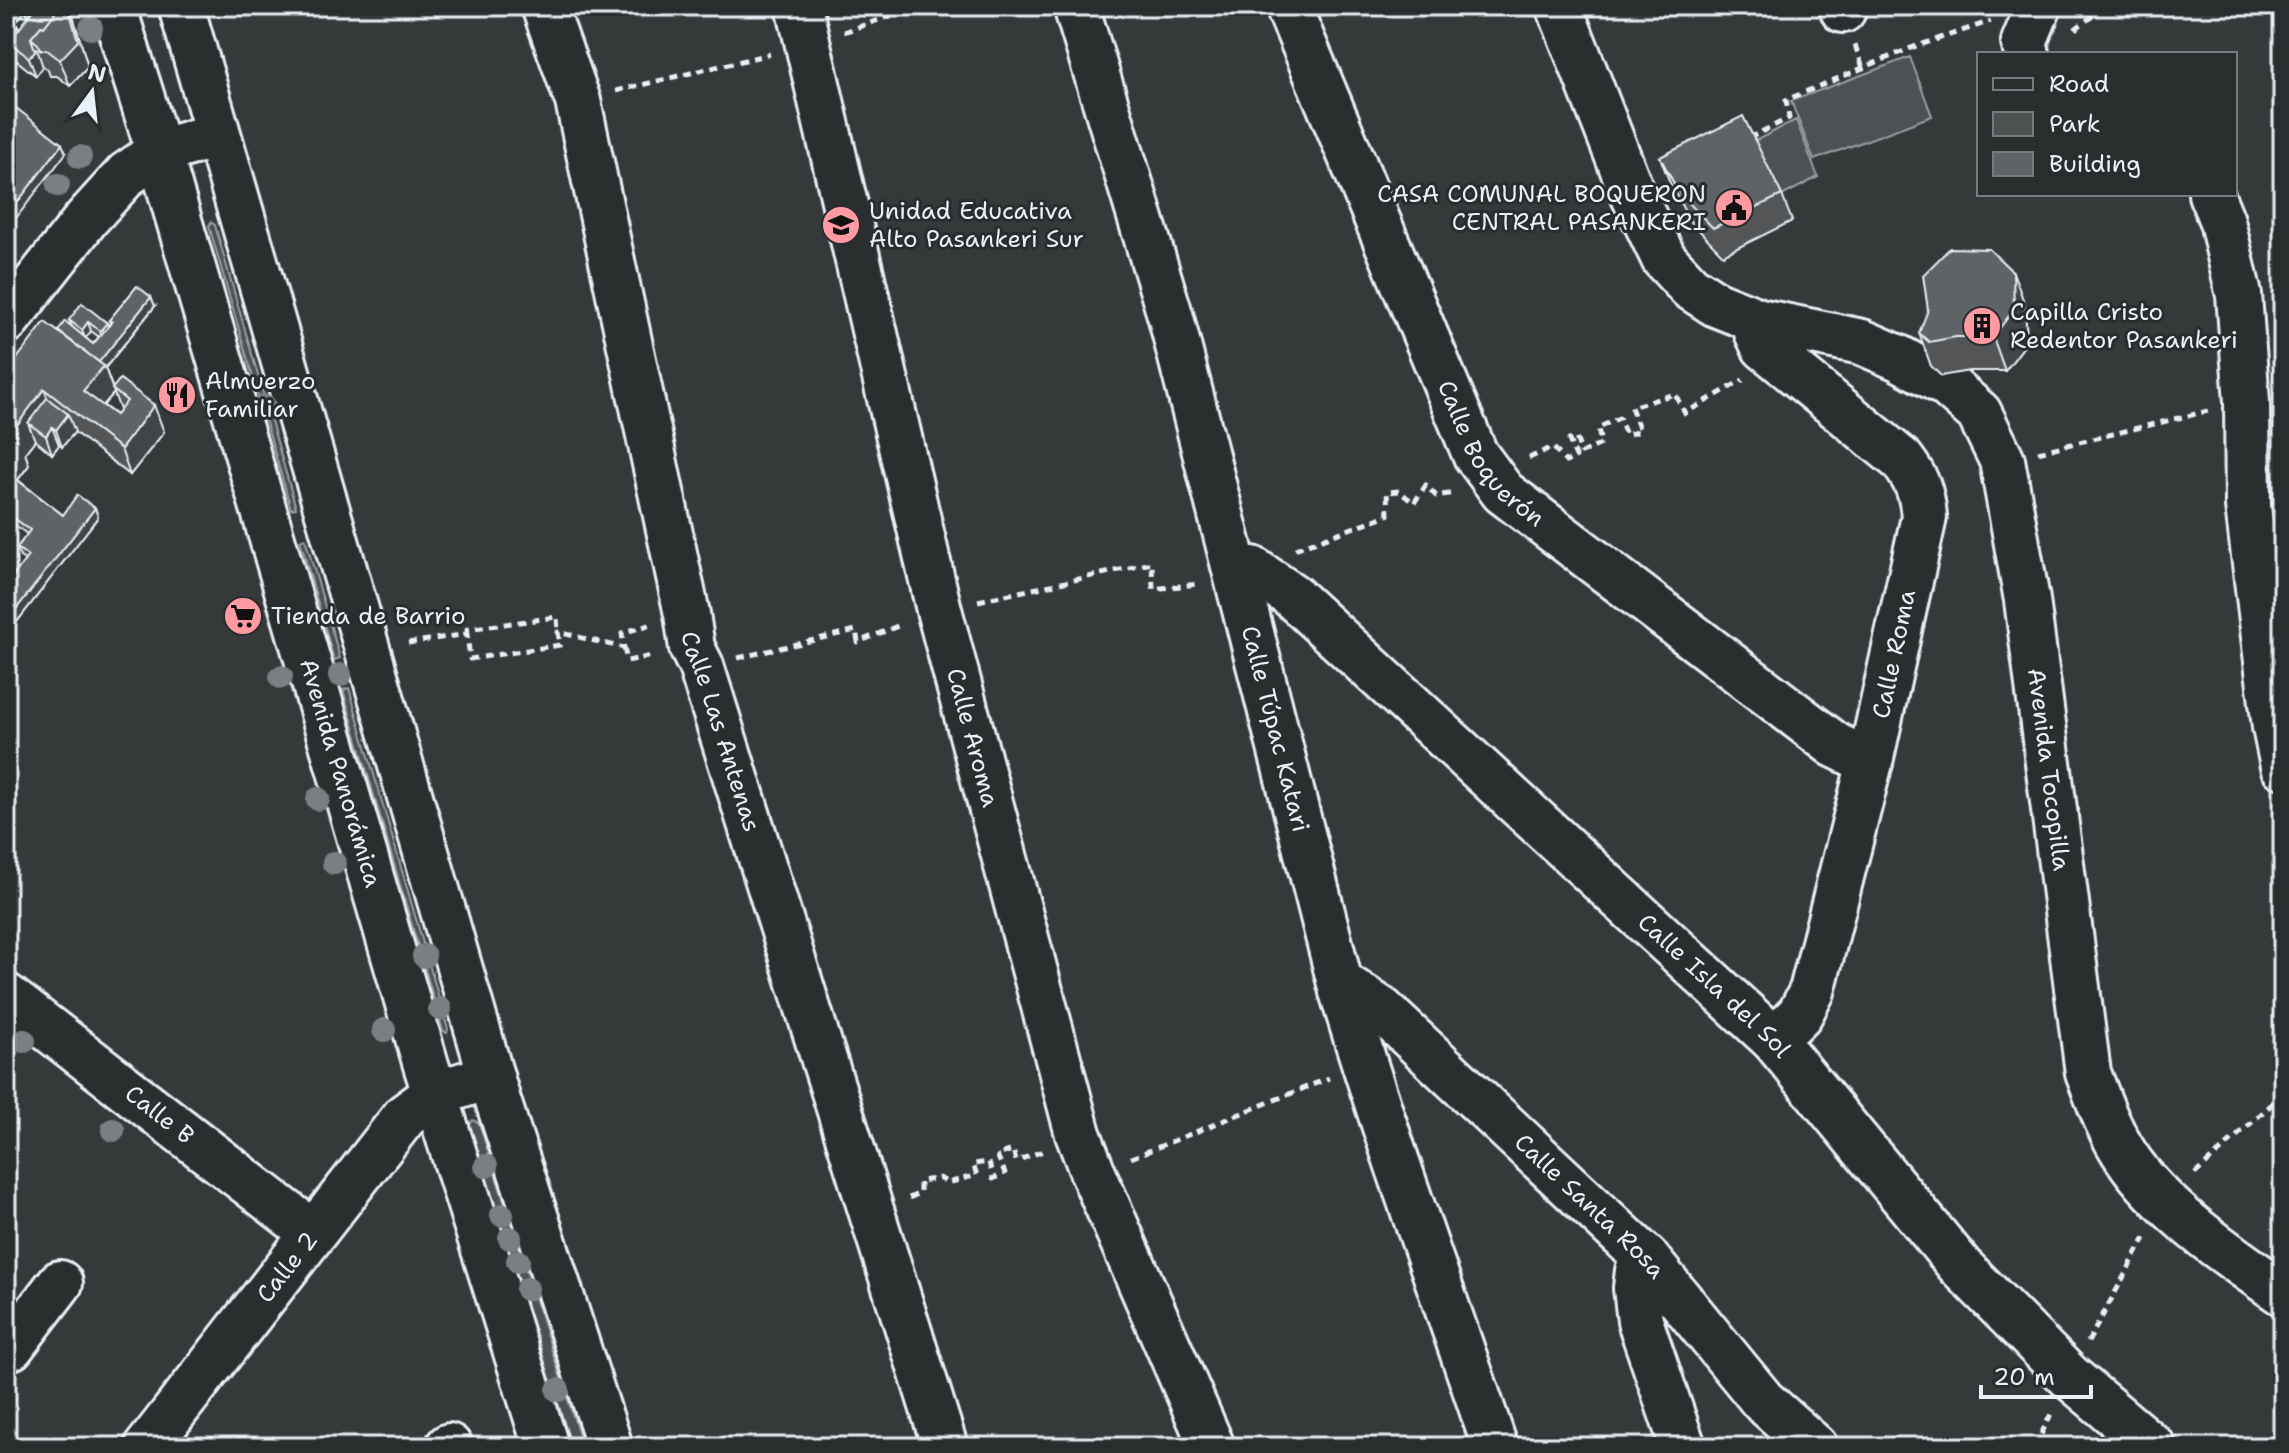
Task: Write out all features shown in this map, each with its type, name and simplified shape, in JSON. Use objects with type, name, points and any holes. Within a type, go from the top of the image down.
[{"type":"street","name":"Avenida Panorámica","points":[[113,6],[159,152],[435,1094],[546,1447]]},
{"type":"street","points":[[181,6],[491,1076],[610,1447]]},
{"type":"street","name":"Calle Las Antenas","points":[[544,6],[578,101],[692,648],[701,666],[945,1447]]},
{"type":"street","name":"Calle Túpac Katari","points":[[1076,6],[1245,574],[1342,991],[1495,1447]]},
{"type":"street","name":"Calle Boquerón","points":[[1288,6],[1475,454],[1503,492],[1810,727],[1835,745],[1870,762]]},
{"type":"street","name":"Avenida Tocopilla","points":[[1559,6],[1629,186],[1664,259],[1690,287],[1716,304],[1759,321],[1862,342],[1899,358],[1946,384],[1979,413],[2002,460],[2027,600],[2088,1073],[2108,1122],[2127,1157],[2165,1202],[2228,1255],[2283,1293]]},
{"type":"street","points":[[2026,52],[2024,42],[2039,6]]},
{"type":"street","name":"Calle Aroma","points":[[804,25],[939,610],[1078,1134],[1212,1447]]},
{"type":"street","points":[[6,321],[87,218],[127,174],[159,152],[217,135]]},
{"type":"street","points":[[2212,196],[2222,221],[2239,295],[2247,402],[2248,506],[2275,727],[2283,766]]},
{"type":"street","name":"Calle Roma","points":[[1759,321],[1757,332],[1760,341],[1778,360],[1902,460],[1916,479],[1924,517],[1870,762],[1812,991],[1800,1014],[1774,1040]]},
{"type":"street","name":"Calle Isla del Sol","points":[[1245,574],[1291,595],[1774,1040],[1960,1266],[2069,1376],[2153,1447]]},
{"type":"street","name":"Calle Santa Rosa","points":[[1342,991],[1352,990],[1382,1010],[1646,1258],[1763,1401],[1815,1447]]},
{"type":"street","name":"Calle B","points":[[6,996],[313,1233]]},
{"type":"street","name":"Calle 2","points":[[147,1447],[405,1116],[435,1094],[491,1076]]},
{"type":"street","points":[[1646,1258],[1638,1271],[1636,1288],[1640,1321],[1683,1447]]},
{"type":"street","points":[[6,1348],[11,1347],[60,1283]]},
{"type":"path","points":[[578,101],[804,25],[919,6]]},
{"type":"path","points":[[1736,143],[1789,118],[1786,100],[1911,48],[1993,20]]},
{"type":"path","points":[[1245,574],[1275,556],[1388,515],[1387,492],[1399,491],[1414,503],[1426,485],[1436,496],[1470,490],[1553,447],[1566,462],[1576,457],[1569,440],[1576,438],[1582,453],[1601,444],[1598,428],[1619,418],[1626,435],[1640,431],[1631,407],[1675,394],[1685,413],[1778,360]]},
{"type":"path","points":[[2002,460],[2247,402]]},
{"type":"path","points":[[558,632],[624,648],[622,633],[687,614]]},
{"type":"path","points":[[557,617],[560,645],[470,659],[467,634],[467,629],[557,617]]},
{"type":"path","points":[[399,644],[467,634]]},
{"type":"path","points":[[1093,1173],[1364,1064]]},
{"type":"path","points":[[2035,1447],[2069,1376],[2165,1202],[2283,1094]]},
{"type":"path","points":[[871,1215],[920,1193],[920,1181],[940,1178],[948,1183],[977,1175],[973,1164],[989,1162],[993,1179],[1005,1173],[997,1155],[1013,1150],[1016,1161],[1056,1147]]},
{"type":"green space","points":[[1910,57],[1932,116],[1814,160],[1791,101]]},
{"type":"green space","points":[[1796,120],[1818,177],[1780,197],[1753,142]]},
{"type":"green space","points":[[211,222],[215,225],[296,508],[291,509],[209,226]]},
{"type":"green space","points":[[305,538],[340,658],[334,660],[300,540]]},
{"type":"green space","points":[[349,688],[447,1033],[443,1031],[343,690]]},
{"type":"green space","points":[[473,1120],[479,1123],[583,1447],[572,1447],[469,1126]]},
{"type":"building","points":[[6,6],[18,6],[8,18],[18,26],[8,40],[6,34]]},
{"type":"building","points":[[37,6],[60,6],[31,38],[37,49],[29,58],[9,42]]},
{"type":"building","points":[[60,6],[68,6],[78,41],[60,60],[47,50],[40,50],[31,38]]},
{"type":"building","points":[[6,100],[62,144],[6,217]]},
{"type":"building","name":"CASA COMUNAL BOQUERON CENTRAL PASANKERI","points":[[1743,116],[1782,195],[1713,228],[1679,193],[1660,157]]},
{"type":"building","points":[[1950,248],[1989,249],[2013,272],[2014,309],[1993,337],[1956,337],[1929,342],[1919,333],[1928,310],[1923,275]]},
{"type":"building","points":[[137,286],[151,297],[99,362],[58,331],[65,321],[93,344]]},
{"type":"building","points":[[82,303],[107,323],[100,331],[88,322],[82,330],[69,320]]},
{"type":"building","points":[[45,322],[104,366],[83,391],[116,415],[127,401],[112,389],[120,379],[154,405],[121,449],[44,389],[14,429],[6,423],[6,373]]},
{"type":"building","points":[[47,398],[68,414],[56,430],[52,427],[46,436],[28,423]]},
{"type":"building","points":[[6,423],[17,431],[6,446]]},
{"type":"building","points":[[16,479],[63,515],[77,495],[95,508],[6,622],[6,586],[28,556],[17,548],[30,530],[6,512],[6,491]]},
{"type":"place","name":"CASA COMUNAL BOQUERON CENTRAL PASANKERI","points":[[1734,208]]},
{"type":"place","name":"Unidad Educativa Alto Pasankeri Sur","points":[[841,225]]},
{"type":"place","name":"Capilla Cristo Redentor Pasankeri","points":[[1982,326]]},
{"type":"place","name":"Almuerzo Familiar","points":[[177,395]]},
{"type":"place","name":"Tienda de Barrio","points":[[243,616]]}]
